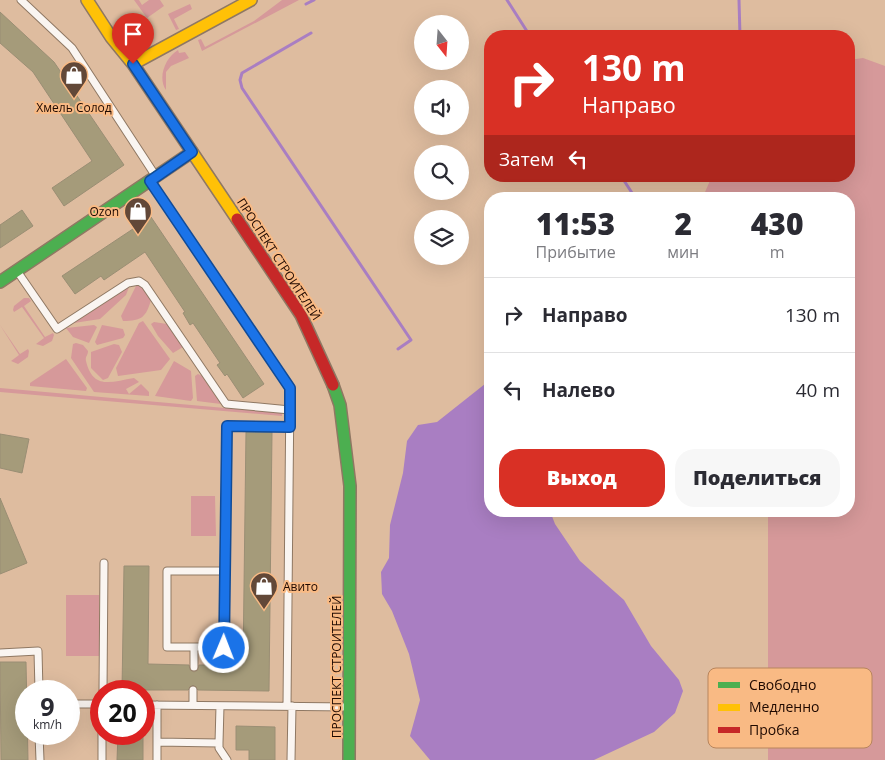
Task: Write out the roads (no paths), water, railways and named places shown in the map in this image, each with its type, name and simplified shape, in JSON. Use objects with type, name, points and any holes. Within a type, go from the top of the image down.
[{"type":"street","name":"ПРОСПЕКТ СТРОИТЕЛЕЙ","points":[[87,0],[111,37],[133,64],[301,315],[329,374],[340,405],[346,441],[350,486],[349,760]]},
{"type":"street","name":"ПРОСПЕКТ СТРОИТЕЛЕЙ","points":[[98,0],[118,32],[133,64]]},
{"type":"street","points":[[133,64],[251,0]]},
{"type":"street","points":[[0,282],[192,152]]},
{"type":"lane","points":[[21,0],[72,48],[153,179],[290,388],[289,706],[291,760]]},
{"type":"lane","points":[[17,270],[57,329],[128,283],[139,281],[145,285],[226,404],[290,410]]},
{"type":"lane","points":[[225,571],[168,571],[167,647],[224,648],[227,426],[290,427]]},
{"type":"lane","points":[[102,680],[104,563]]},
{"type":"lane","points":[[194,647],[194,667]]},
{"type":"lane","points":[[0,653],[38,651],[39,680]]},
{"type":"lane","points":[[193,690],[193,705]]},
{"type":"lane","points":[[156,760],[157,705],[350,707]]},
{"type":"lane","points":[[220,706],[219,748],[227,760]]},
{"type":"lane","points":[[157,742],[220,743]]},
{"type":"lane","points":[[40,745],[40,760]]},
{"type":"lane","points":[[102,745],[102,760]]},
{"type":"waterway","points":[[306,4],[314,0]]},
{"type":"waterway","points":[[507,0],[526,30]]},
{"type":"waterway","points":[[739,0],[740,30]]},
{"type":"waterway","points":[[311,33],[242,73],[240,80],[242,88],[411,340],[398,349]]},
{"type":"waterway","points":[[625,182],[631,192]]},
{"type":"place","name":"Хмель Солод","points":[[74,99]]},
{"type":"place","name":"Ozon","points":[[138,235]]},
{"type":"place","name":"Авито","points":[[264,610]]}]
